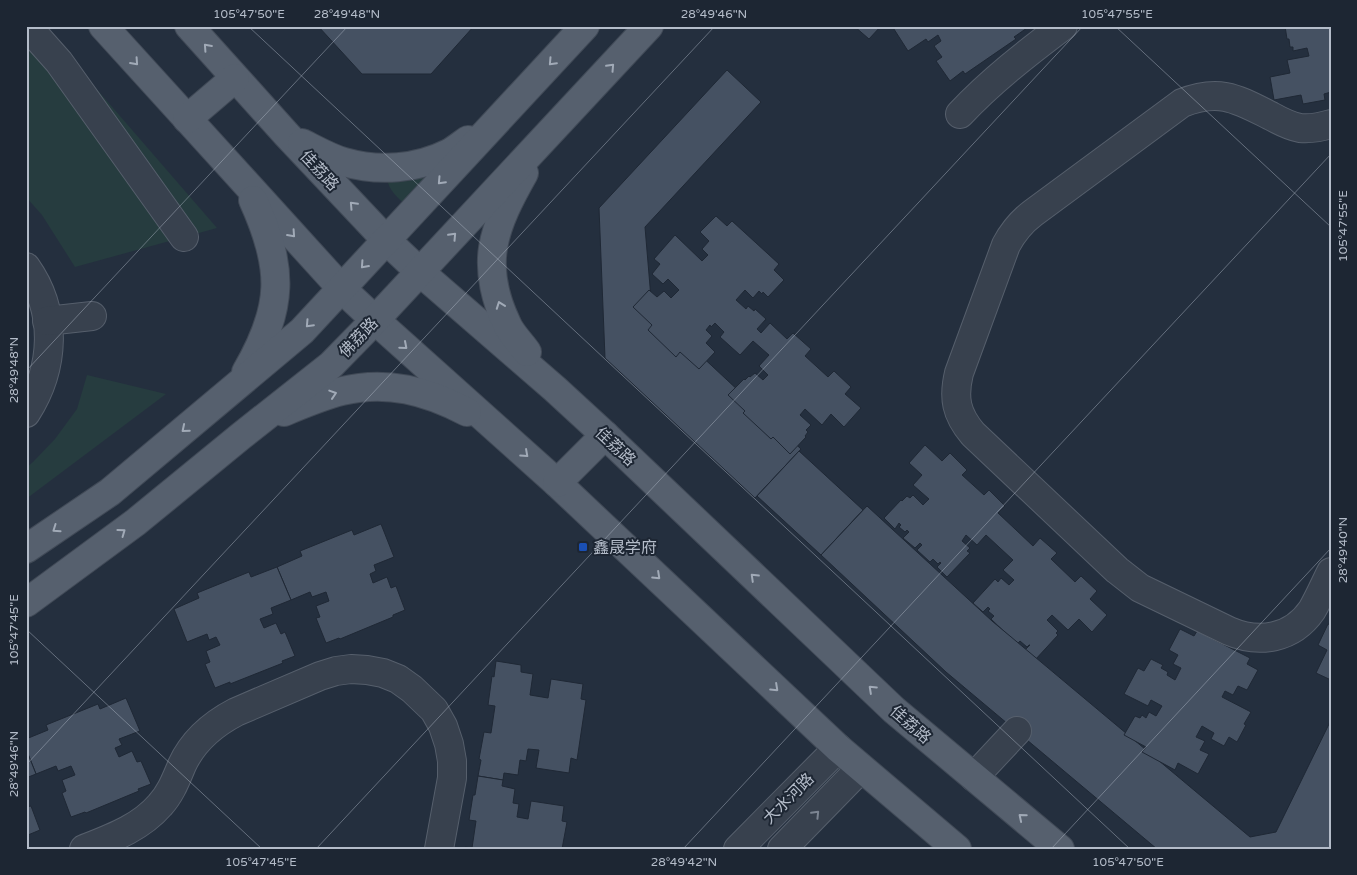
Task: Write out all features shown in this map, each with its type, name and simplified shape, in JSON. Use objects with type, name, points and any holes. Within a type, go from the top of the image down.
[{"type":"main road","points":[[103,26],[342,289],[557,483],[838,748],[957,849]]},
{"type":"main road","name":"佳荔路","points":[[189,26],[287,135],[386,240],[605,435],[894,710],[1060,849]]},
{"type":"main road","points":[[26,549],[110,492],[302,331],[585,26]]},
{"type":"main road","name":"佛荔路","points":[[26,603],[136,522],[331,365],[649,26]]},
{"type":"main road","points":[[187,119],[235,78]]},
{"type":"main road","points":[[287,135],[344,162],[393,168],[414,165],[450,152],[497,121]]},
{"type":"main road","points":[[542,141],[508,204],[497,232],[493,249],[493,268],[496,296],[507,326],[555,389]]},
{"type":"main road","points":[[237,386],[258,351],[270,322],[274,304],[276,278],[267,234],[245,183]]},
{"type":"main road","points":[[241,436],[278,414],[308,402],[342,391],[386,386],[415,391],[446,401],[496,427]]},
{"type":"main road","points":[[557,483],[605,435]]},
{"type":"street","points":[[27,26],[59,62],[184,237]]},
{"type":"street","points":[[960,114],[977,96],[1063,26]]},
{"type":"street","points":[[1331,124],[1316,128],[1292,126],[1242,102],[1217,96],[1205,96],[1182,103],[1033,212],[1013,232],[1006,245],[956,384],[957,406],[961,417],[973,434],[1117,570],[1140,588],[1241,636],[1267,638],[1292,629],[1303,620],[1312,609],[1331,572]]},
{"type":"street","points":[[26,266],[38,288],[46,310],[49,332],[49,354],[44,377],[35,399],[26,413]]},
{"type":"street","points":[[48,321],[92,316]]},
{"type":"street","points":[[84,849],[134,828],[149,817],[170,791],[190,750],[210,728],[223,719],[320,676],[351,669],[375,671],[398,679],[412,689],[434,710],[443,726],[452,761],[452,778],[439,849]]},
{"type":"street","points":[[974,777],[1017,731]]},
{"type":"street","name":"大水河路","points":[[738,849],[838,748]]},
{"type":"street","name":"大水河路","points":[[782,849],[861,768]]},
{"type":"green space","points":[[26,26],[42,26],[217,228],[75,267],[42,215],[26,197]]},
{"type":"green space","points":[[431,172],[407,206],[394,194],[387,178]]},
{"type":"green space","points":[[87,375],[166,394],[26,499],[26,468],[55,439],[77,409]]},
{"type":"building","points":[[318,26],[474,26],[431,74],[362,74]]},
{"type":"building","points":[[854,26],[881,26],[869,39]]},
{"type":"building","points":[[892,26],[1025,26],[1027,28],[1014,37],[1016,39],[965,74],[963,71],[950,81],[936,61],[942,57],[934,46],[941,41],[938,35],[928,42],[926,39],[908,51]]},
{"type":"building","points":[[1285,26],[1331,26],[1331,92],[1324,94],[1325,100],[1303,104],[1301,95],[1274,100],[1270,77],[1290,73],[1287,60],[1309,56],[1307,48],[1293,51],[1293,47],[1290,47],[1289,39],[1287,39]]},
{"type":"building","points":[[727,70],[761,102],[645,227],[652,310],[801,449],[755,498],[605,358],[599,208]]},
{"type":"building","points":[[716,216],[727,226],[732,221],[779,264],[774,270],[784,280],[768,297],[759,291],[753,298],[745,290],[736,300],[746,309],[748,306],[754,311],[755,309],[766,319],[757,329],[761,333],[770,323],[787,339],[793,333],[811,349],[805,356],[828,377],[834,371],[851,387],[845,394],[861,408],[844,427],[831,414],[822,425],[805,409],[800,415],[811,425],[806,430],[808,432],[806,437],[790,454],[773,437],[771,439],[743,413],[745,411],[728,395],[744,379],[755,373],[763,380],[768,375],[759,366],[769,355],[753,341],[740,355],[720,337],[724,332],[715,323],[706,330],[712,336],[706,343],[715,352],[699,369],[680,352],[676,357],[648,330],[652,325],[633,307],[649,290],[657,297],[664,291],[671,298],[679,290],[668,279],[663,284],[652,274],[660,264],[654,259],[675,235],[702,261],[708,255],[702,249],[709,241],[700,232]]},
{"type":"building","points":[[925,445],[942,461],[950,453],[967,470],[962,475],[984,495],[989,490],[1005,506],[998,513],[1033,546],[1040,538],[1057,553],[1051,559],[1075,582],[1081,576],[1097,591],[1090,599],[1107,615],[1092,632],[1079,619],[1068,630],[1052,615],[1047,620],[1058,631],[1056,633],[1058,635],[1035,660],[1025,650],[1030,645],[1027,647],[1020,641],[1017,644],[991,619],[994,616],[988,611],[990,609],[988,607],[983,612],[973,603],[995,579],[998,582],[1001,578],[1009,585],[1014,580],[1003,570],[1013,560],[986,535],[977,545],[966,535],[962,541],[970,548],[967,551],[970,553],[947,577],[937,567],[940,562],[938,564],[933,559],[930,562],[917,550],[922,545],[920,543],[915,548],[903,538],[909,532],[907,530],[905,532],[899,527],[901,525],[899,523],[895,529],[884,518],[907,496],[910,498],[913,495],[923,505],[929,499],[913,485],[922,475],[909,463]]},
{"type":"building","points":[[799,451],[863,510],[821,555],[757,496]]},
{"type":"building","points":[[867,506],[992,621],[1250,837],[1276,832],[1331,720],[1331,849],[1157,849],[946,672],[821,555]]},
{"type":"building","points":[[381,524],[394,557],[374,565],[376,571],[370,574],[373,583],[387,577],[391,588],[396,586],[405,610],[393,615],[393,617],[326,643],[316,618],[320,617],[316,606],[329,601],[326,592],[312,597],[310,592],[291,600],[277,567],[302,556],[300,551],[352,530],[354,535]]},
{"type":"building","points":[[277,567],[291,600],[271,608],[273,614],[260,619],[264,628],[276,623],[281,634],[285,632],[295,656],[282,661],[283,663],[215,688],[205,664],[210,662],[206,651],[220,645],[216,637],[209,640],[207,634],[187,642],[174,609],[199,598],[197,593],[249,572],[251,577]]},
{"type":"building","points":[[1328,624],[1331,625],[1331,680],[1316,673],[1327,650],[1318,645]]},
{"type":"building","points":[[1180,629],[1194,636],[1197,631],[1250,658],[1247,664],[1258,670],[1247,690],[1238,686],[1233,695],[1225,691],[1222,697],[1251,712],[1237,742],[1229,737],[1224,746],[1211,739],[1214,733],[1202,726],[1196,737],[1205,741],[1200,750],[1209,754],[1198,774],[1178,763],[1175,770],[1142,752],[1146,747],[1124,735],[1135,716],[1140,718],[1142,715],[1146,718],[1149,712],[1156,716],[1162,706],[1151,700],[1148,706],[1124,694],[1138,668],[1144,671],[1151,659],[1163,665],[1161,668],[1168,672],[1167,675],[1175,680],[1181,668],[1173,664],[1178,655],[1169,650]]},
{"type":"building","points":[[496,661],[521,665],[521,672],[533,674],[530,695],[548,698],[551,679],[583,684],[581,699],[586,700],[577,760],[571,758],[569,773],[536,768],[539,750],[528,749],[526,761],[520,760],[518,775],[504,773],[503,780],[478,776],[484,732],[491,733],[495,706],[488,705]]},
{"type":"building","points":[[126,698],[140,731],[119,739],[122,745],[115,748],[119,757],[132,751],[137,762],[141,761],[151,784],[138,789],[139,791],[86,813],[71,817],[62,793],[66,791],[62,780],[75,775],[71,766],[58,771],[56,766],[36,774],[26,749],[26,739],[48,730],[46,725],[98,704],[100,709]]},
{"type":"building","points":[[26,749],[36,774],[26,778]]},
{"type":"building","points":[[478,776],[503,780],[502,786],[515,789],[513,803],[519,804],[517,817],[528,819],[531,801],[564,806],[562,821],[567,822],[562,849],[465,849],[465,847],[472,848],[476,821],[469,820]]},
{"type":"building","points":[[31,806],[40,830],[28,835],[29,837],[26,838],[26,807]]},
{"type":"place","name":"鑫晟学府","points":[[583,547]]}]
